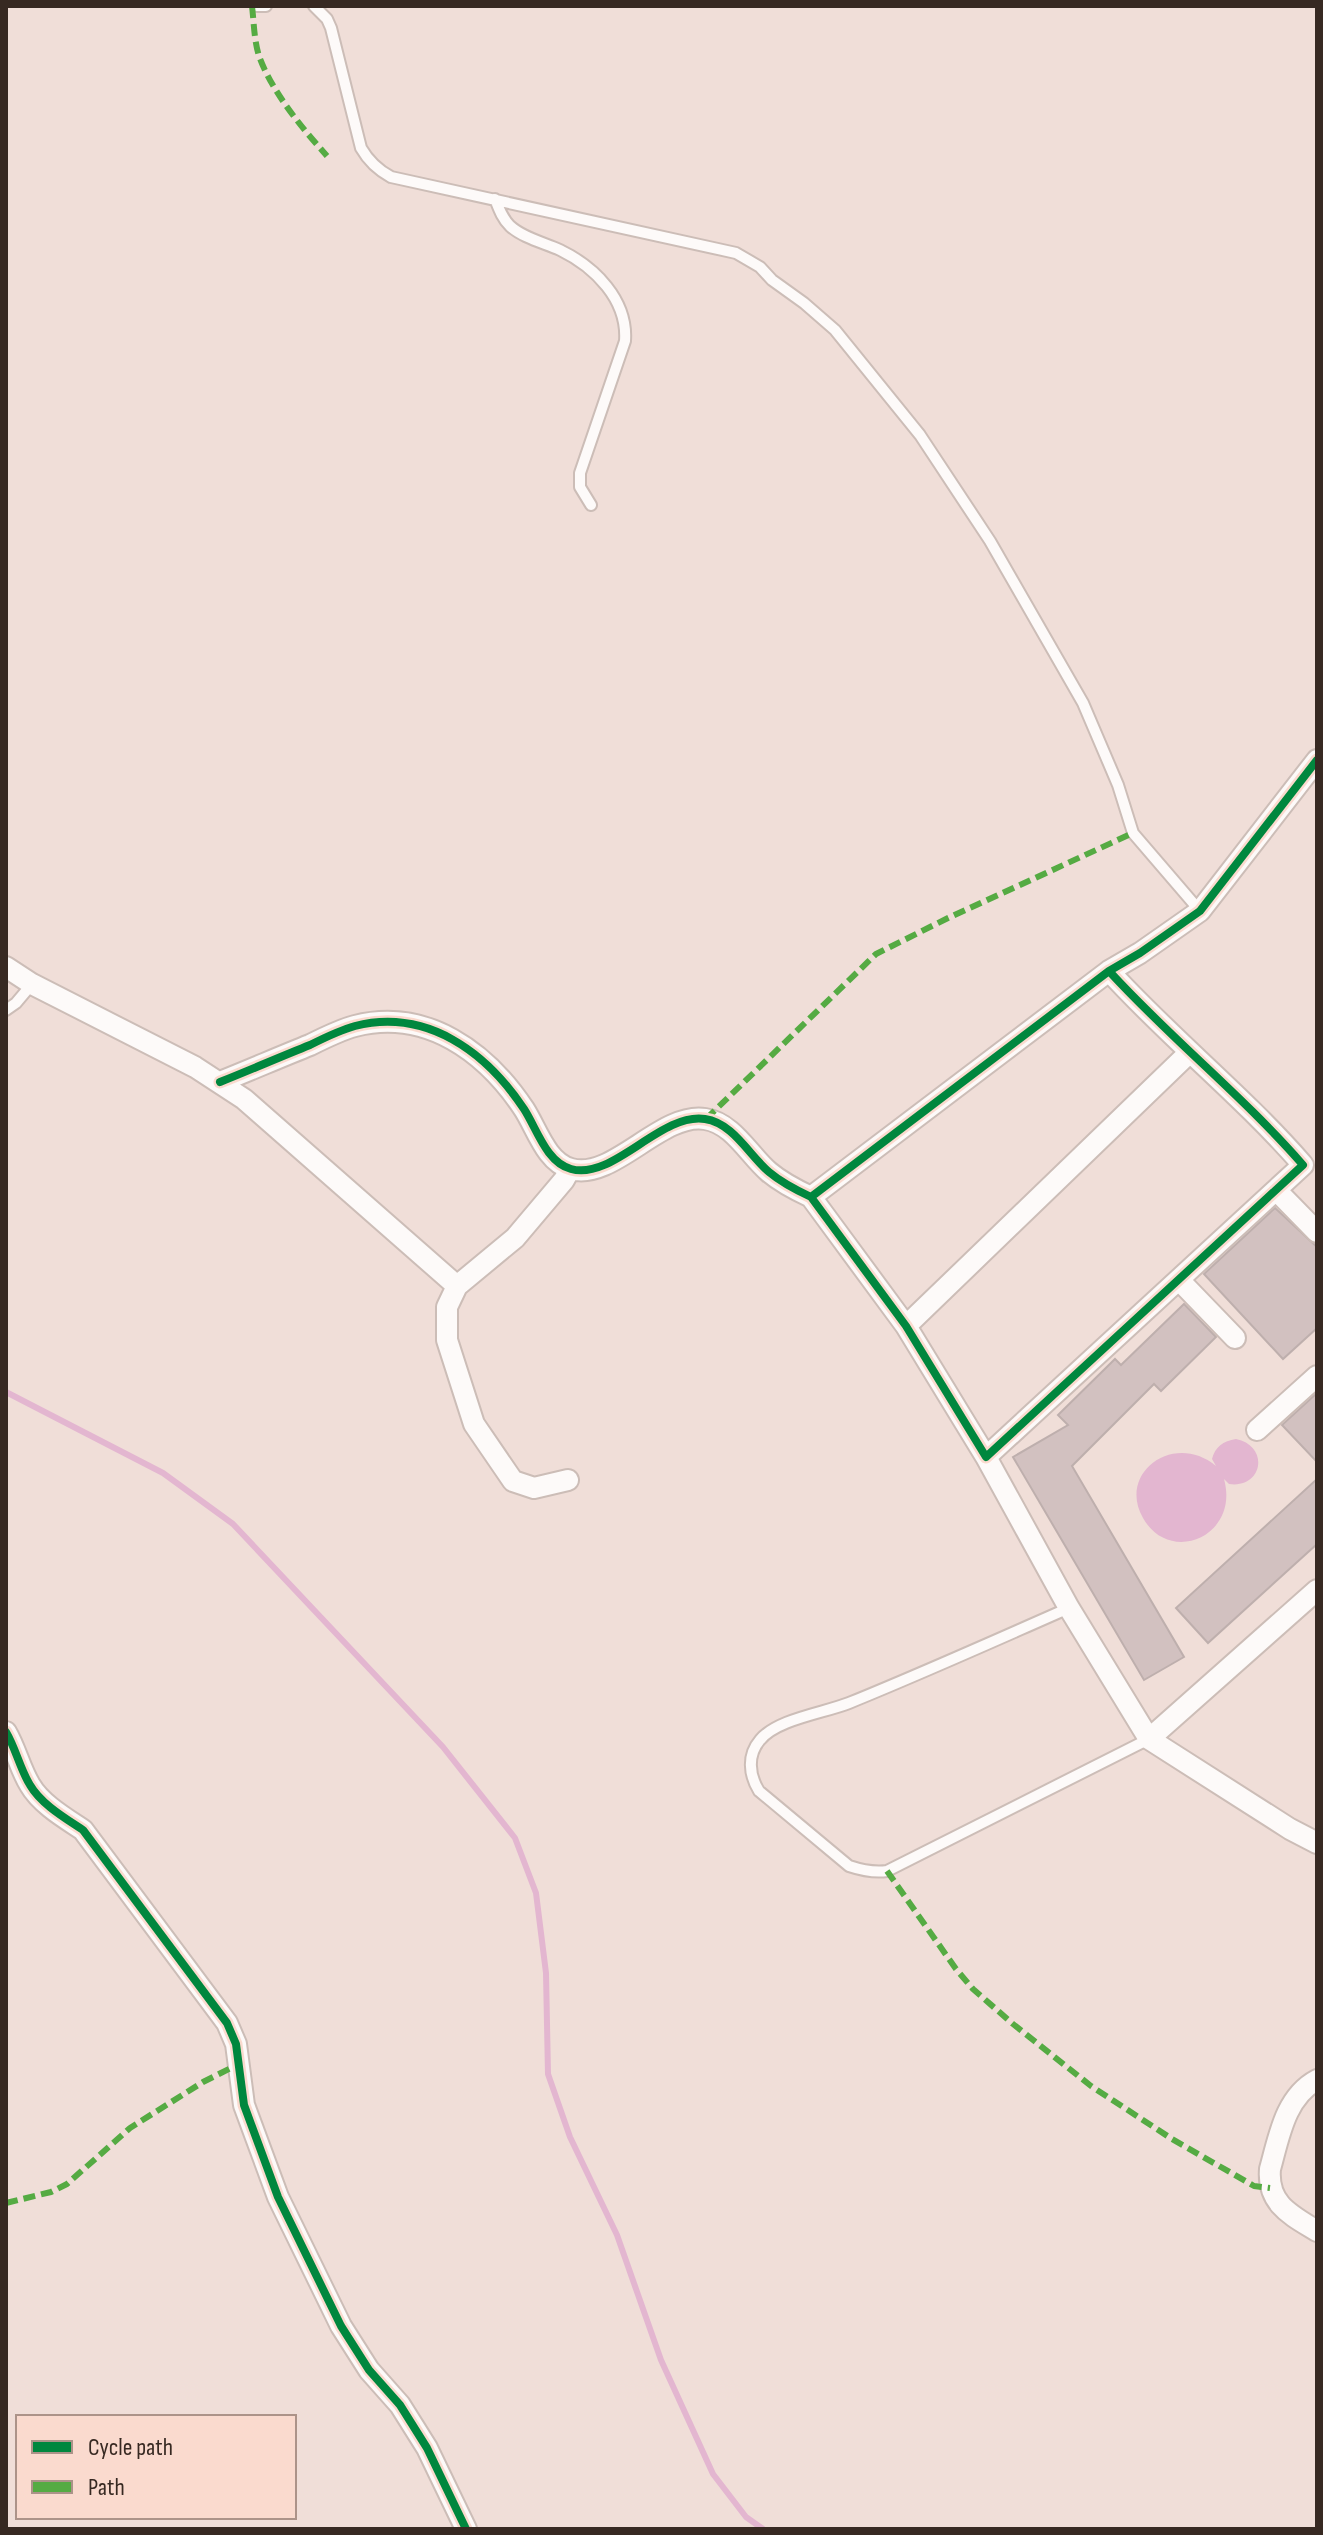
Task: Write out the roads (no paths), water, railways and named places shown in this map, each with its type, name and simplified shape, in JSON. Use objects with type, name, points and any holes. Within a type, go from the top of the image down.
[{"type":"street","points":[[811,1197],[1109,971],[1200,911],[1317,760]]},
{"type":"street","points":[[6,967],[32,984],[172,1054],[220,1082],[244,1099],[457,1286]]},
{"type":"street","points":[[986,1457],[1310,1160],[1268,1126],[1137,1002],[1109,971]]},
{"type":"street","points":[[220,1082],[353,1026],[384,1023],[445,1034],[489,1066],[517,1098],[550,1155],[570,1169],[594,1169],[680,1122],[706,1119],[727,1128],[782,1182],[811,1197],[906,1326],[986,1457],[1069,1608],[1149,1739],[1317,1843]]},
{"type":"street","points":[[906,1326],[1190,1052]]},
{"type":"street","points":[[568,1480],[534,1488],[513,1481],[474,1424],[447,1340],[447,1307],[457,1286],[515,1238],[570,1169]]},
{"type":"street","points":[[1276,1190],[1317,1232]]},
{"type":"street","points":[[1180,1281],[1235,1338]]},
{"type":"street","points":[[1257,1430],[1317,1376]]},
{"type":"street","points":[[1149,1739],[1317,1590]]},
{"type":"street","points":[[6,1732],[30,1785],[56,1811],[83,1830],[227,2023],[236,2044],[244,2105],[278,2197],[341,2326],[369,2370],[400,2405],[427,2448],[466,2529]]},
{"type":"street","points":[[1317,2080],[1304,2088],[1289,2108],[1269,2179],[1273,2196],[1283,2210],[1317,2231]]},
{"type":"lane","points":[[257,6],[266,6]]},
{"type":"lane","points":[[314,6],[331,28],[358,139],[372,164],[391,177],[736,253],[760,267],[835,330],[911,423],[973,514],[1083,703],[1118,785],[1133,833],[1200,911]]},
{"type":"lane","points":[[495,199],[501,215],[513,228],[573,257],[597,276],[617,301],[625,319],[625,341],[580,473],[580,487],[591,505]]},
{"type":"lane","points":[[6,1010],[32,984]]},
{"type":"lane","points":[[1069,1608],[846,1704],[774,1728],[761,1738],[752,1755],[750,1765],[754,1783],[759,1791],[849,1866],[879,1872],[932,1850],[1149,1739]]},
{"type":"waterway","points":[[6,1392],[163,1473],[233,1524],[443,1747],[515,1838],[536,1893],[546,1973],[548,2074],[570,2137],[617,2235],[661,2360],[713,2474],[746,2517],[763,2529]]}]
